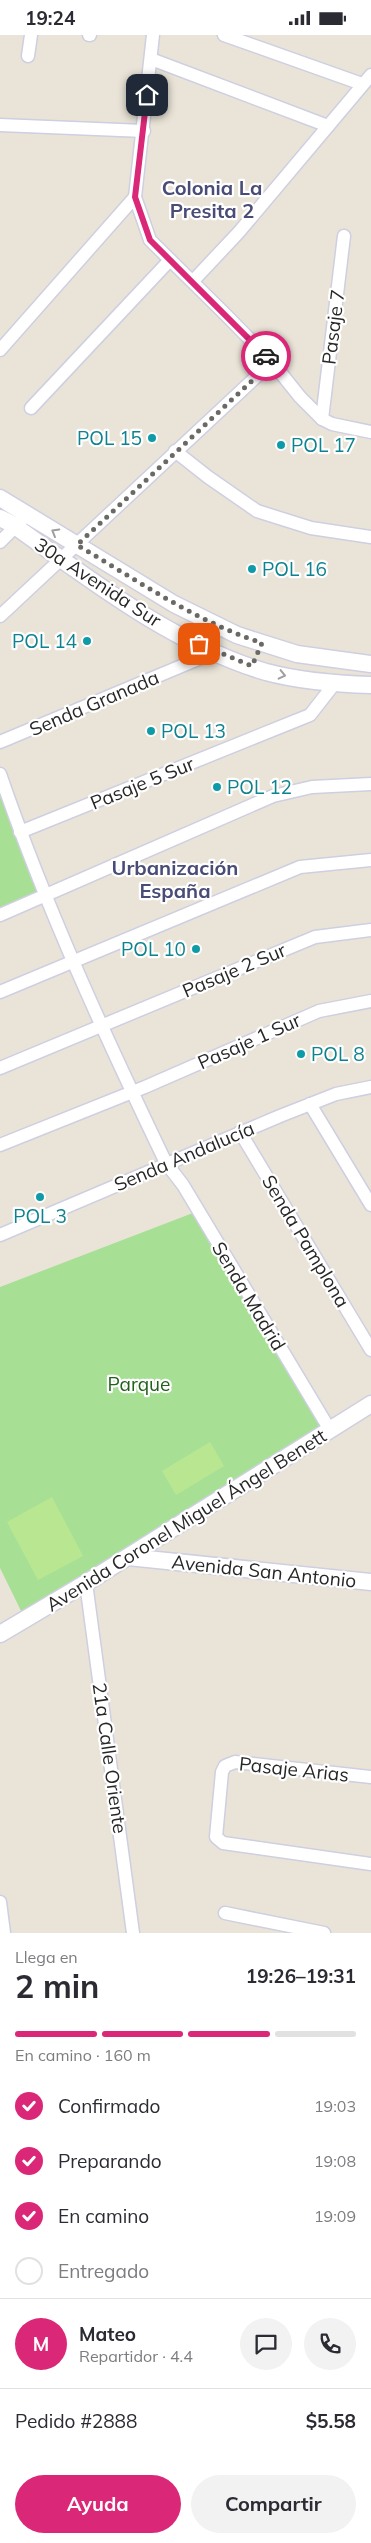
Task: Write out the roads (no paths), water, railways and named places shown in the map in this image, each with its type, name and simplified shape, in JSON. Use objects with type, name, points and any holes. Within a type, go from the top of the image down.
[{"type":"street","points":[[28,56],[31,35]]},
{"type":"street","points":[[153,35],[144,131],[135,197],[150,240],[272,362],[300,397],[322,419],[332,424],[371,432]]},
{"type":"street","points":[[193,281],[239,232],[367,79],[224,35]]},
{"type":"street","points":[[151,59],[328,126]]},
{"type":"street","points":[[0,125],[144,131]]},
{"type":"street","points":[[0,350],[135,197]]},
{"type":"street","name":"Pasaje 7","points":[[322,419],[344,236]]},
{"type":"street","points":[[31,408],[170,261]]},
{"type":"street","points":[[0,616],[272,362]]},
{"type":"street","points":[[175,451],[257,511],[311,528],[371,537]]},
{"type":"street","name":"30a Avenida Sur","points":[[0,498],[60,559],[94,583],[215,652],[252,666],[297,678],[371,685]]},
{"type":"street","name":"30a Avenida Sur","points":[[0,518],[21,521],[77,545],[174,604],[237,635],[297,654],[371,664]]},
{"type":"street","points":[[0,542],[21,521]]},
{"type":"street","points":[[252,666],[262,643]]},
{"type":"street","name":"Senda Granada","points":[[0,743],[215,652]]},
{"type":"street","name":"Pasaje 5 Sur","points":[[20,832],[310,715],[335,683]]},
{"type":"street","name":"Senda Madrid","points":[[0,774],[45,897],[130,1092],[166,1163],[183,1185],[330,1430]]},
{"type":"street","points":[[0,915],[273,796],[312,787],[371,784]]},
{"type":"street","points":[[0,992],[300,867],[371,861]]},
{"type":"street","name":"Pasaje 2 Sur","points":[[0,1067],[315,937],[371,930]]},
{"type":"street","name":"Pasaje 1 Sur","points":[[0,1145],[319,1011],[371,1001]]},
{"type":"street","name":"Senda Andalucía","points":[[0,1235],[240,1132],[336,1094],[371,1087]]},
{"type":"street","points":[[310,1105],[371,1205]]},
{"type":"street","name":"Senda Pamplona","points":[[240,1132],[371,1350]]},
{"type":"street","name":"Avenida Coronel Miguel Ángel Benett","points":[[0,1634],[128,1557],[371,1404]]},
{"type":"street","name":"Avenida San Antonio","points":[[128,1557],[371,1582]]},
{"type":"street","name":"21a Calle Oriente","points":[[86,1583],[133,1933]]},
{"type":"street","name":"Pasaje Arias","points":[[371,1777],[235,1762],[225,1766],[222,1772],[216,1837],[223,1843],[371,1864]]},
{"type":"street","points":[[0,1902],[4,1933]]},
{"type":"street","points":[[226,1913],[324,1933]]},
{"type":"place","name":"POL 15","points":[[152,438]]},
{"type":"place","name":"POL 17","points":[[281,445]]},
{"type":"place","name":"POL 16","points":[[252,569]]},
{"type":"place","name":"POL 14","points":[[87,641]]},
{"type":"place","name":"POL 13","points":[[151,731]]},
{"type":"place","name":"POL 12","points":[[217,787]]},
{"type":"place","name":"POL 10","points":[[196,949]]},
{"type":"place","name":"POL 8","points":[[301,1054]]},
{"type":"place","name":"POL 3","points":[[40,1197]]},
{"type":"district","name":"Colonia La Presita 2","points":[[212,198]]},
{"type":"district","name":"Urbanización España","points":[[175,878]]},
{"type":"park label","name":"Parque","points":[[139,1384]]}]
